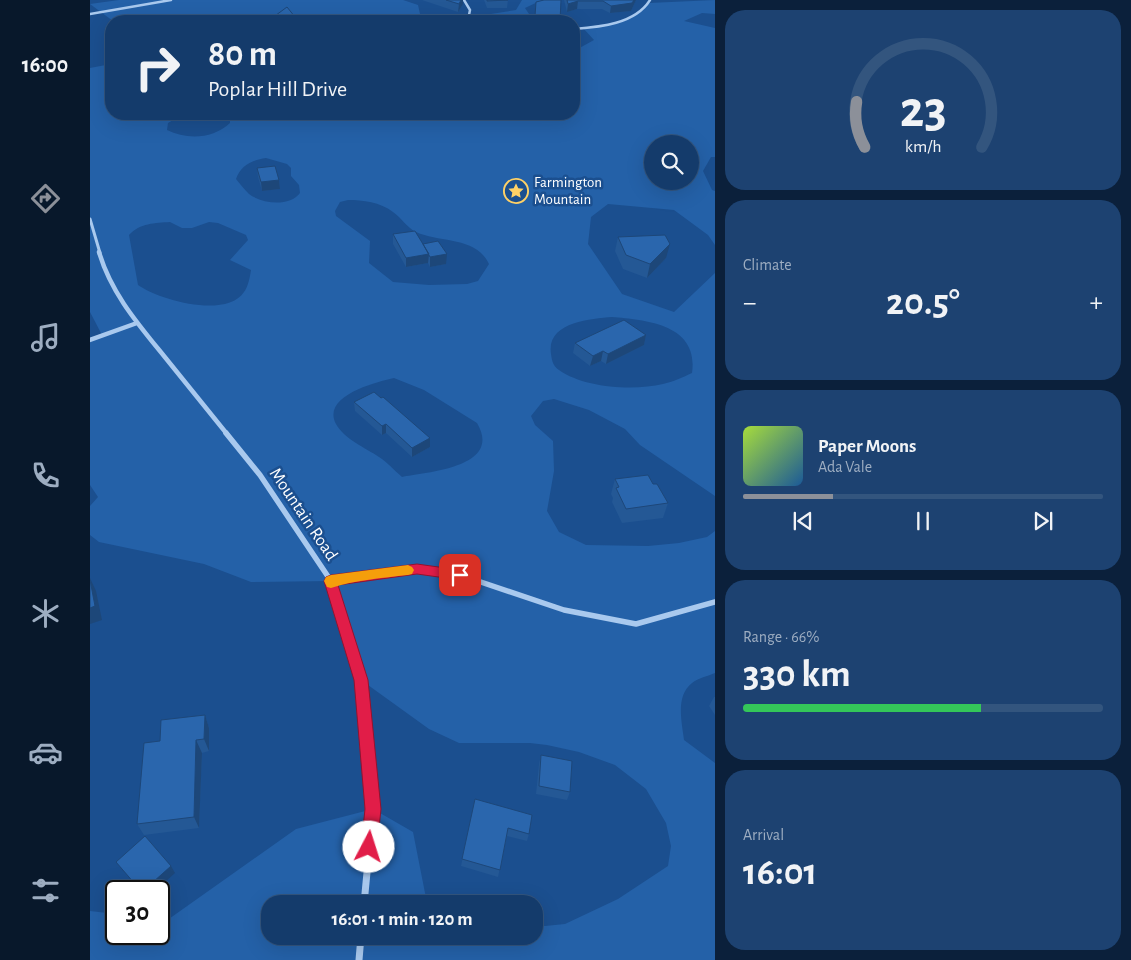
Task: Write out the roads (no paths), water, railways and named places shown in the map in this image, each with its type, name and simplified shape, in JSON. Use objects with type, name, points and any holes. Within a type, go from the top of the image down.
[{"type":"street","points":[[90,14],[170,0]]},
{"type":"street","points":[[464,0],[470,10],[468,15]]},
{"type":"street","points":[[580,28],[595,27],[625,19],[644,9],[650,0]]},
{"type":"street","name":"Mountain Road","points":[[90,219],[104,268],[116,294],[137,323],[260,475],[331,581],[361,680],[373,809],[365,895]]},
{"type":"street","points":[[90,340],[137,323]]},
{"type":"street","points":[[331,581],[417,569],[460,575],[564,610],[636,624],[715,602]]},
{"type":"street","points":[[359,960],[360,945]]},
{"type":"place","name":"Farmington Mountain","points":[[516,191]]}]
